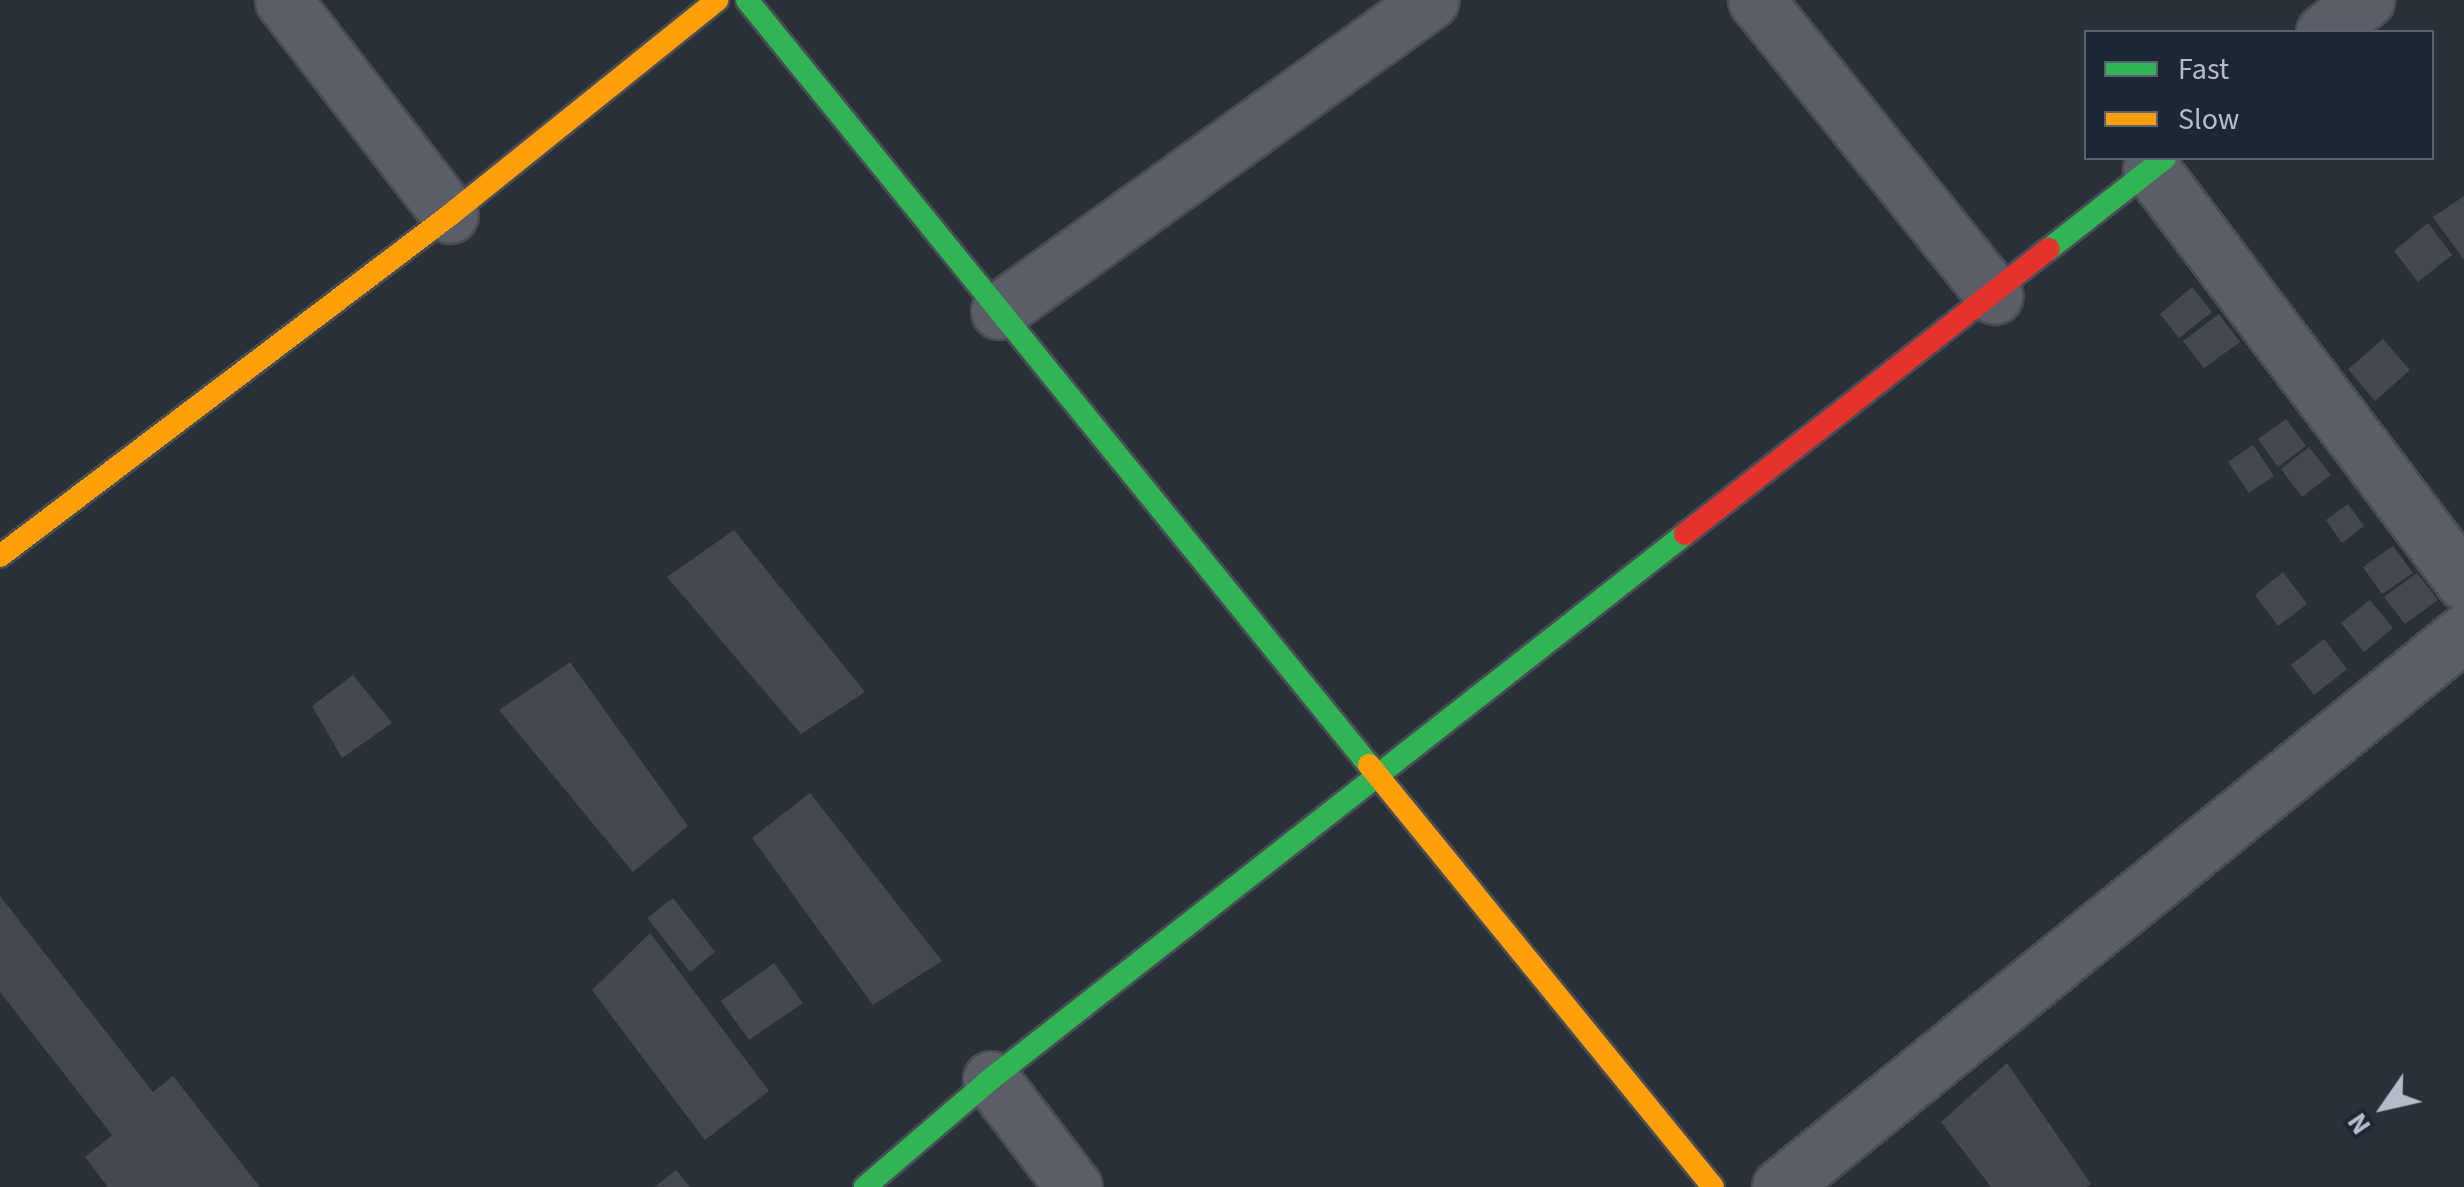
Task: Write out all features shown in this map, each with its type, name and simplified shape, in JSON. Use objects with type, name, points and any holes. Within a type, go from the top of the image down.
[{"type":"street","points":[[284,0],[450,215]]},
{"type":"street","points":[[0,556],[450,215],[717,0]]},
{"type":"street","points":[[747,0],[1376,778],[1713,1187]]},
{"type":"street","points":[[999,311],[1431,0]]},
{"type":"street","points":[[1756,0],[1995,296]]},
{"type":"street","points":[[2327,30],[2366,0]]},
{"type":"street","points":[[865,1187],[991,1079],[1995,296],[2158,163],[2464,582]]},
{"type":"street","points":[[1780,1187],[2464,633]]},
{"type":"street","points":[[991,1079],[1074,1187]]},
{"type":"building","points":[[2464,196],[2464,260],[2433,217]]},
{"type":"building","points":[[2428,223],[2452,255],[2418,282],[2394,251]]},
{"type":"building","points":[[2192,287],[2212,312],[2179,338],[2160,314]]},
{"type":"building","points":[[2219,314],[2240,342],[2204,368],[2183,341]]},
{"type":"building","points":[[2383,339],[2410,370],[2375,401],[2348,369]]},
{"type":"building","points":[[2286,419],[2306,446],[2278,467],[2258,439]]},
{"type":"building","points":[[2253,445],[2274,476],[2249,493],[2228,462]]},
{"type":"building","points":[[2309,447],[2331,475],[2302,497],[2281,469]]},
{"type":"building","points":[[2348,504],[2364,526],[2342,543],[2326,520]]},
{"type":"building","points":[[734,530],[865,692],[801,734],[667,577]]},
{"type":"building","points":[[2393,546],[2413,573],[2382,594],[2363,567]]},
{"type":"building","points":[[2283,572],[2307,604],[2278,626],[2255,595]]},
{"type":"building","points":[[2417,573],[2438,600],[2405,624],[2384,597]]},
{"type":"building","points":[[2370,600],[2393,628],[2364,652],[2341,623]]},
{"type":"building","points":[[2324,639],[2347,669],[2314,695],[2291,665]]},
{"type":"building","points":[[570,662],[688,826],[633,872],[499,710]]},
{"type":"building","points":[[353,675],[392,723],[342,758],[312,706]]},
{"type":"building","points":[[810,793],[942,961],[873,1005],[752,838]]},
{"type":"building","points":[[0,896],[153,1092],[173,1076],[260,1187],[108,1187],[85,1157],[112,1135],[0,992]]},
{"type":"building","points":[[673,898],[715,952],[690,972],[647,918]]},
{"type":"building","points":[[650,933],[769,1091],[705,1140],[592,990]]},
{"type":"building","points":[[774,963],[803,1003],[749,1040],[721,1001]]},
{"type":"building","points":[[2007,1063],[2091,1184],[2087,1187],[1991,1187],[1941,1122]]},
{"type":"building","points":[[676,1170],[690,1187],[655,1187]]},
{"type":"traffic: fast","points":[[747,0],[1369,765]]},
{"type":"traffic: fast","points":[[2049,249],[2162,160]]},
{"type":"traffic: fast","points":[[865,1187],[991,1079],[1685,534]]},
{"type":"traffic: slow","points":[[0,556],[450,215],[717,0]]},
{"type":"traffic: slow","points":[[1369,765],[1713,1187]]},
{"type":"traffic: jam","points":[[1685,534],[2049,249]]}]
